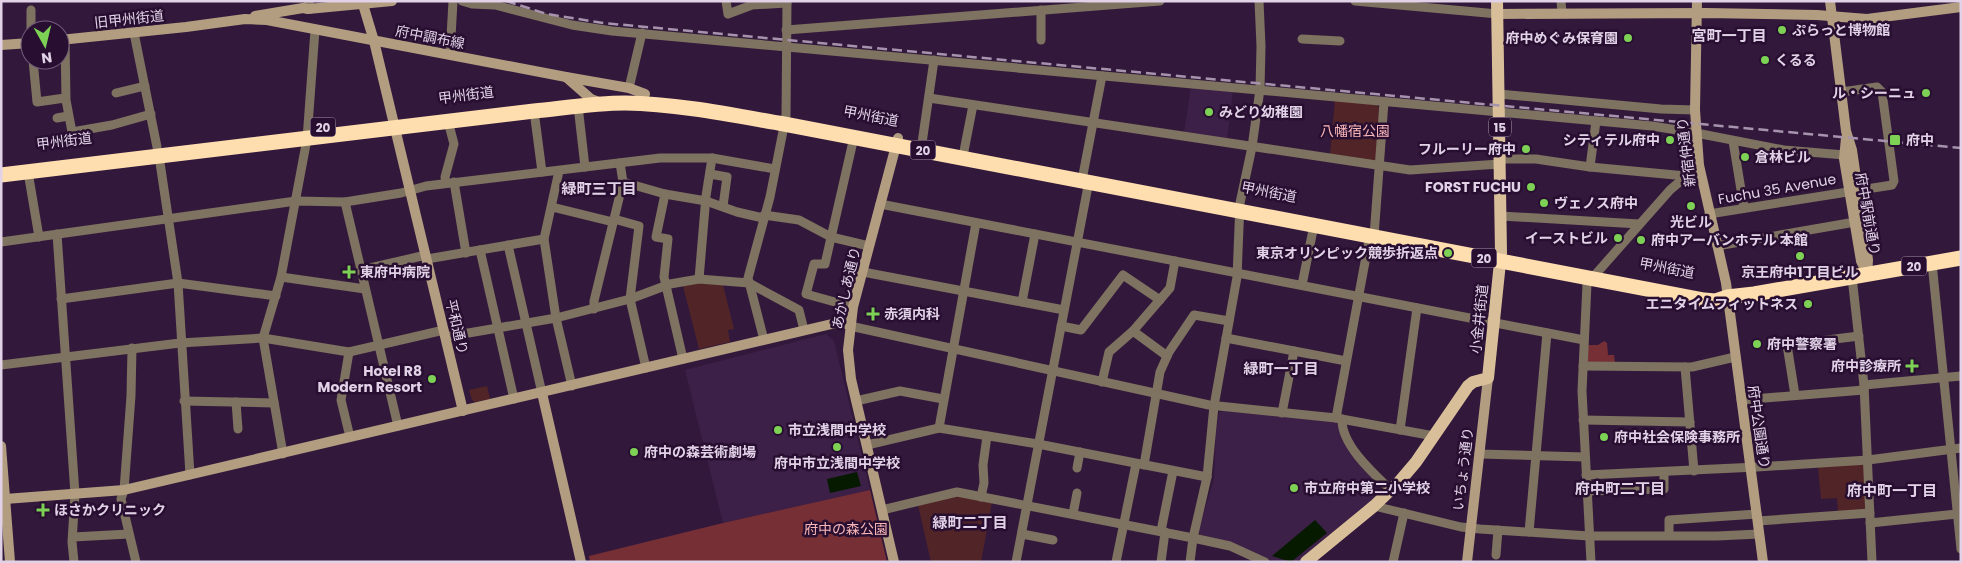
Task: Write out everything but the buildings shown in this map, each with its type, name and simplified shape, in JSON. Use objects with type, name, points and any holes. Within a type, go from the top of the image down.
[{"type":"highway","name":"甲州街道","points":[[1,165],[158,151],[308,134],[394,124],[579,97],[623,93],[706,101],[854,137],[897,142]]},
{"type":"highway","name":"甲州街道","points":[[394,124],[448,121],[534,111],[579,97],[605,104],[676,106],[785,120],[1594,275],[1715,301],[1727,297],[1961,258]]},
{"type":"highway","name":"甲州街道","points":[[922,146],[964,150],[1084,178]]},
{"type":"highway","name":"甲州街道","points":[[1,175],[158,151]]},
{"type":"highway","name":"甲州街道","points":[[1240,207],[1314,225],[1373,233]]},
{"type":"main road","name":"小金井街道","points":[[1488,378],[1501,257],[1497,7]]},
{"type":"main road","points":[[1306,562],[1392,490],[1416,462],[1468,386],[1473,382],[1488,378]]},
{"type":"street","points":[[245,19],[309,6],[392,1]]},
{"type":"street","points":[[450,55],[453,1]]},
{"type":"street","points":[[462,1],[472,4],[495,5],[572,25],[642,33],[1596,121],[1696,133],[1784,150],[1845,155]]},
{"type":"street","points":[[726,1],[728,14],[752,5],[787,2],[785,120],[770,197],[763,217],[748,278],[764,340]]},
{"type":"street","points":[[786,30],[1160,1]]},
{"type":"street","points":[[1190,562],[1192,538],[1207,477],[1214,406],[1237,273],[1240,207],[1252,147],[1260,89],[1259,1]]},
{"type":"street","points":[[1355,1],[1497,7],[1562,14],[1696,13],[1867,19],[1961,7]]},
{"type":"street","points":[[1561,1],[1562,14]]},
{"type":"street","name":"新宿仲通り","points":[[1696,1],[1696,133],[1700,165],[1727,297]]},
{"type":"street","name":"府中駅前通り","points":[[1830,1],[1846,131],[1845,155],[1861,212],[1868,260],[1860,276]]},
{"type":"street","name":"平和通り","points":[[362,3],[368,17],[374,41],[463,411]]},
{"type":"street","points":[[289,24],[309,6]]},
{"type":"street","points":[[31,10],[31,20]]},
{"type":"street","points":[[1041,10],[1041,40]]},
{"type":"street","name":"旧甲州街道","points":[[70,39],[245,19],[289,24]]},
{"type":"street","name":"府中調布線","points":[[289,24],[566,78],[629,88],[644,94]]},
{"type":"street","points":[[283,454],[263,338],[281,277],[308,134],[315,30]]},
{"type":"street","points":[[134,33],[158,151],[178,283],[180,343],[190,475]]},
{"type":"street","points":[[629,88],[642,33]]},
{"type":"street","points":[[1302,39],[1340,42]]},
{"type":"street","points":[[1,45],[20,44]]},
{"type":"street","points":[[922,146],[934,60]]},
{"type":"street","points":[[34,70],[37,102],[66,98]]},
{"type":"street","points":[[65,70],[68,116],[72,132],[112,125],[151,114]]},
{"type":"street","points":[[1016,562],[1077,242],[1084,178],[1102,76]]},
{"type":"street","points":[[566,78],[579,97],[585,167]]},
{"type":"street","points":[[116,93],[146,86]]},
{"type":"street","name":"Fuchu 35 Avenue","points":[[1710,214],[1889,186],[1894,181],[1882,92],[1876,87],[1841,92]]},
{"type":"street","points":[[1499,94],[1695,110]]},
{"type":"street","points":[[929,98],[1410,170],[1536,159],[1590,167],[1686,176]]},
{"type":"street","points":[[1384,102],[1373,233],[1358,296],[1346,361],[1339,418],[1354,450],[1370,470],[1392,490]]},
{"type":"street","points":[[964,150],[973,105]]},
{"type":"street","points":[[534,111],[542,172]]},
{"type":"street","points":[[57,118],[68,116]]},
{"type":"street","points":[[448,121],[454,144],[445,176],[450,183],[466,253]]},
{"type":"street","points":[[1590,167],[1596,121]]},
{"type":"street","name":"府中駅前通り","points":[[1846,131],[1852,150],[1855,222],[1861,261],[1860,276]]},
{"type":"street","points":[[853,307],[806,294],[814,264],[825,264],[854,137]]},
{"type":"street","points":[[1733,141],[1744,208]]},
{"type":"street","name":"あかしあ通り","points":[[894,562],[849,364],[850,326],[853,307],[897,142]]},
{"type":"street","points":[[1,242],[296,201],[345,202],[410,191],[426,186],[660,158],[712,158],[775,168]]},
{"type":"street","points":[[699,279],[712,158]]},
{"type":"street","points":[[594,309],[594,301],[623,182],[620,163]]},
{"type":"street","points":[[1591,562],[1583,420],[1583,366],[1587,284],[1670,190],[1700,165]]},
{"type":"street","points":[[559,170],[544,239],[556,318],[572,386]]},
{"type":"street","points":[[28,172],[39,237]]},
{"type":"street","points":[[710,174],[727,177],[722,206]]},
{"type":"street","points":[[623,182],[665,194],[706,200],[763,217],[798,220],[832,237],[869,246]]},
{"type":"street","points":[[665,194],[656,237],[668,238],[664,277],[665,286],[683,359]]},
{"type":"street","points":[[345,202],[398,426]]},
{"type":"street","points":[[880,204],[1584,340]]},
{"type":"street","points":[[552,207],[639,226],[630,299],[646,368]]},
{"type":"street","points":[[1717,246],[1855,222],[1861,212]]},
{"type":"street","points":[[1500,216],[1639,224]]},
{"type":"street","points":[[939,428],[976,223]]},
{"type":"street","points":[[1302,285],[1314,225]]},
{"type":"street","points":[[57,234],[74,494],[74,562]]},
{"type":"street","points":[[1022,302],[1035,234]]},
{"type":"street","points":[[361,270],[426,257],[466,253],[544,239]]},
{"type":"street","points":[[508,245],[581,562]]},
{"type":"street","points":[[480,250],[514,399]]},
{"type":"street","points":[[1102,382],[1109,352],[1133,331],[1170,288],[1175,261]]},
{"type":"street","points":[[1932,263],[1944,378],[1956,449],[1961,549]]},
{"type":"street","points":[[863,272],[1064,310]]},
{"type":"street","points":[[1061,326],[1081,330],[1123,275],[1160,300]]},
{"type":"street","points":[[1860,276],[1859,336],[1864,388],[1872,562]]},
{"type":"street","points":[[281,277],[365,289]]},
{"type":"street","points":[[1,365],[180,343],[263,338],[349,352],[444,334],[497,328],[556,318],[630,299],[665,286],[699,279],[749,283],[799,310],[804,330]]},
{"type":"street","points":[[61,299],[178,283],[276,296]]},
{"type":"street","name":"府中公園通り","points":[[1727,297],[1763,562]]},
{"type":"street","points":[[1400,430],[1417,308]]},
{"type":"street","points":[[1116,562],[1157,394],[1160,372],[1167,356],[1194,315],[1229,322]]},
{"type":"street","points":[[5,499],[124,490],[843,322],[850,326],[1214,406],[1339,418],[1434,436]]},
{"type":"street","points":[[1133,331],[1167,356]]},
{"type":"street","points":[[1528,532],[1547,333]]},
{"type":"street","points":[[1795,395],[1787,345],[1859,336]]},
{"type":"street","points":[[1226,338],[1346,361]]},
{"type":"street","points":[[132,348],[132,396],[124,490],[121,499],[136,562]]},
{"type":"street","points":[[1282,413],[1294,351]]},
{"type":"street","points":[[349,352],[341,400],[350,438]]},
{"type":"street","points":[[1583,366],[1685,367],[1735,358]]},
{"type":"street","points":[[1685,367],[1694,470]]},
{"type":"street","points":[[1741,400],[1961,376]]},
{"type":"street","name":"いちょう通り","points":[[1467,562],[1488,378]]},
{"type":"street","points":[[856,401],[900,391],[943,399]]},
{"type":"street","points":[[184,401],[274,403]]},
{"type":"street","points":[[236,402],[238,429]]},
{"type":"street","points":[[1583,420],[1690,422]]},
{"type":"street","points":[[866,445],[939,428],[1038,444],[1207,477]]},
{"type":"street","points":[[981,497],[984,483],[983,465],[987,436]]},
{"type":"street","points":[[1,446],[5,499],[4,524],[10,562]]},
{"type":"street","points":[[1586,475],[1868,460],[1956,449]]},
{"type":"street","points":[[1077,468],[1080,452]]},
{"type":"street","points":[[1479,454],[1585,457]]},
{"type":"street","points":[[1161,562],[1163,532],[1173,471]]},
{"type":"street","points":[[1587,491],[1664,489],[1664,472]]},
{"type":"street","points":[[882,510],[957,492],[1230,546],[1265,562]]},
{"type":"street","points":[[1073,514],[1077,493]]},
{"type":"street","points":[[1374,506],[1470,528],[1589,536],[1717,536],[1759,534]]},
{"type":"street","points":[[1393,562],[1404,513]]},
{"type":"street","points":[[1669,536],[1669,520],[1870,513]]},
{"type":"street","points":[[1870,523],[1958,514]]},
{"type":"street","points":[[1496,554],[1498,530]]},
{"type":"street","points":[[73,536],[129,534]]},
{"type":"street","points":[[1022,534],[1053,540]]},
{"type":"shaded area","name":"みどり幼稚園","points":[[1191,87],[1233,90],[1227,139],[1184,133]]},
{"type":"shaded area","name":"市立浅間中学校","points":[[826,334],[834,341],[870,490],[723,523],[685,370]]},
{"type":"shaded area","name":"市立府中第二小学校","points":[[1222,411],[1336,422],[1352,451],[1372,476],[1372,483],[1381,492],[1298,562],[1275,562],[1232,543],[1200,535],[1198,532],[1214,479],[1216,431],[1219,413]]},
{"type":"shaded area","points":[[857,472],[861,486],[830,493],[827,479]]},
{"type":"shaded area","points":[[1315,520],[1327,533],[1291,562],[1272,556]]},
{"type":"green space","name":"八幡宿公園","points":[[1335,100],[1376,104],[1379,108],[1376,159],[1373,161],[1330,154]]},
{"type":"green space","points":[[697,282],[723,285],[734,329],[728,330],[730,342],[699,349],[683,286]]},
{"type":"green space","points":[[1604,341],[1607,343],[1608,355],[1614,355],[1615,363],[1588,362],[1588,345],[1598,345]]},
{"type":"green space","points":[[487,386],[490,399],[475,402],[472,400],[469,390]]},
{"type":"green space","points":[[1862,464],[1864,466],[1866,508],[1864,510],[1838,512],[1837,498],[1821,499],[1818,467]]},
{"type":"green space","name":"府中の森公園","points":[[870,490],[887,562],[590,562],[589,556]]},
{"type":"green space","points":[[957,495],[992,502],[981,562],[931,562],[918,505]]},
{"type":"railway","points":[[506,1],[547,14],[603,23],[1961,148]]},
{"type":"place","name":"ぷらっと博物館","points":[[1782,30]]},
{"type":"place","name":"府中めぐみ保育園","points":[[1628,38]]},
{"type":"place","name":"くるる","points":[[1765,60]]},
{"type":"place","name":"ル・シーニュ","points":[[1926,93]]},
{"type":"place","name":"みどり幼稚園","points":[[1209,112]]},
{"type":"place","name":"シティテル府中","points":[[1670,140]]},
{"type":"place","name":"府中","points":[[1895,140]]},
{"type":"place","name":"フルーリー府中","points":[[1526,149]]},
{"type":"place","name":"倉林ビル","points":[[1745,157]]},
{"type":"place","name":"FORST FUCHU","points":[[1531,187]]},
{"type":"place","name":"ヴェノス府中","points":[[1544,203]]},
{"type":"place","name":"光ビル","points":[[1691,206]]},
{"type":"place","name":"イーストビル","points":[[1618,238]]},
{"type":"place","name":"府中アーバンホテル 本館","points":[[1641,240]]},
{"type":"place","name":"東京オリンピック競歩折返点","points":[[1448,253]]},
{"type":"place","name":"京王府中1丁目ビル","points":[[1800,256]]},
{"type":"place","name":"東府中病院","points":[[349,272]]},
{"type":"place","name":"エニタイムフィットネス","points":[[1808,304]]},
{"type":"place","name":"赤須内科","points":[[873,314]]},
{"type":"place","name":"府中警察署","points":[[1757,344]]},
{"type":"place","name":"府中診療所","points":[[1912,366]]},
{"type":"place","name":"Hotel R8 Modern Resort","points":[[432,379]]},
{"type":"place","name":"市立浅間中学校","points":[[778,430]]},
{"type":"place","name":"府中社会保険事務所","points":[[1604,437]]},
{"type":"place","name":"府中市立浅間中学校","points":[[837,447]]},
{"type":"place","name":"府中の森芸術劇場","points":[[634,452]]},
{"type":"place","name":"市立府中第二小学校","points":[[1294,488]]},
{"type":"place","name":"ほさかクリニック","points":[[43,510]]},
{"type":"district","name":"宮町一丁目","points":[[1729,35]]},
{"type":"district","name":"緑町三丁目","points":[[599,188]]},
{"type":"district","name":"緑町一丁目","points":[[1281,368]]},
{"type":"district","name":"府中町二丁目","points":[[1620,488]]},
{"type":"district","name":"府中町一丁目","points":[[1892,490]]},
{"type":"district","name":"緑町二丁目","points":[[970,522]]}]
